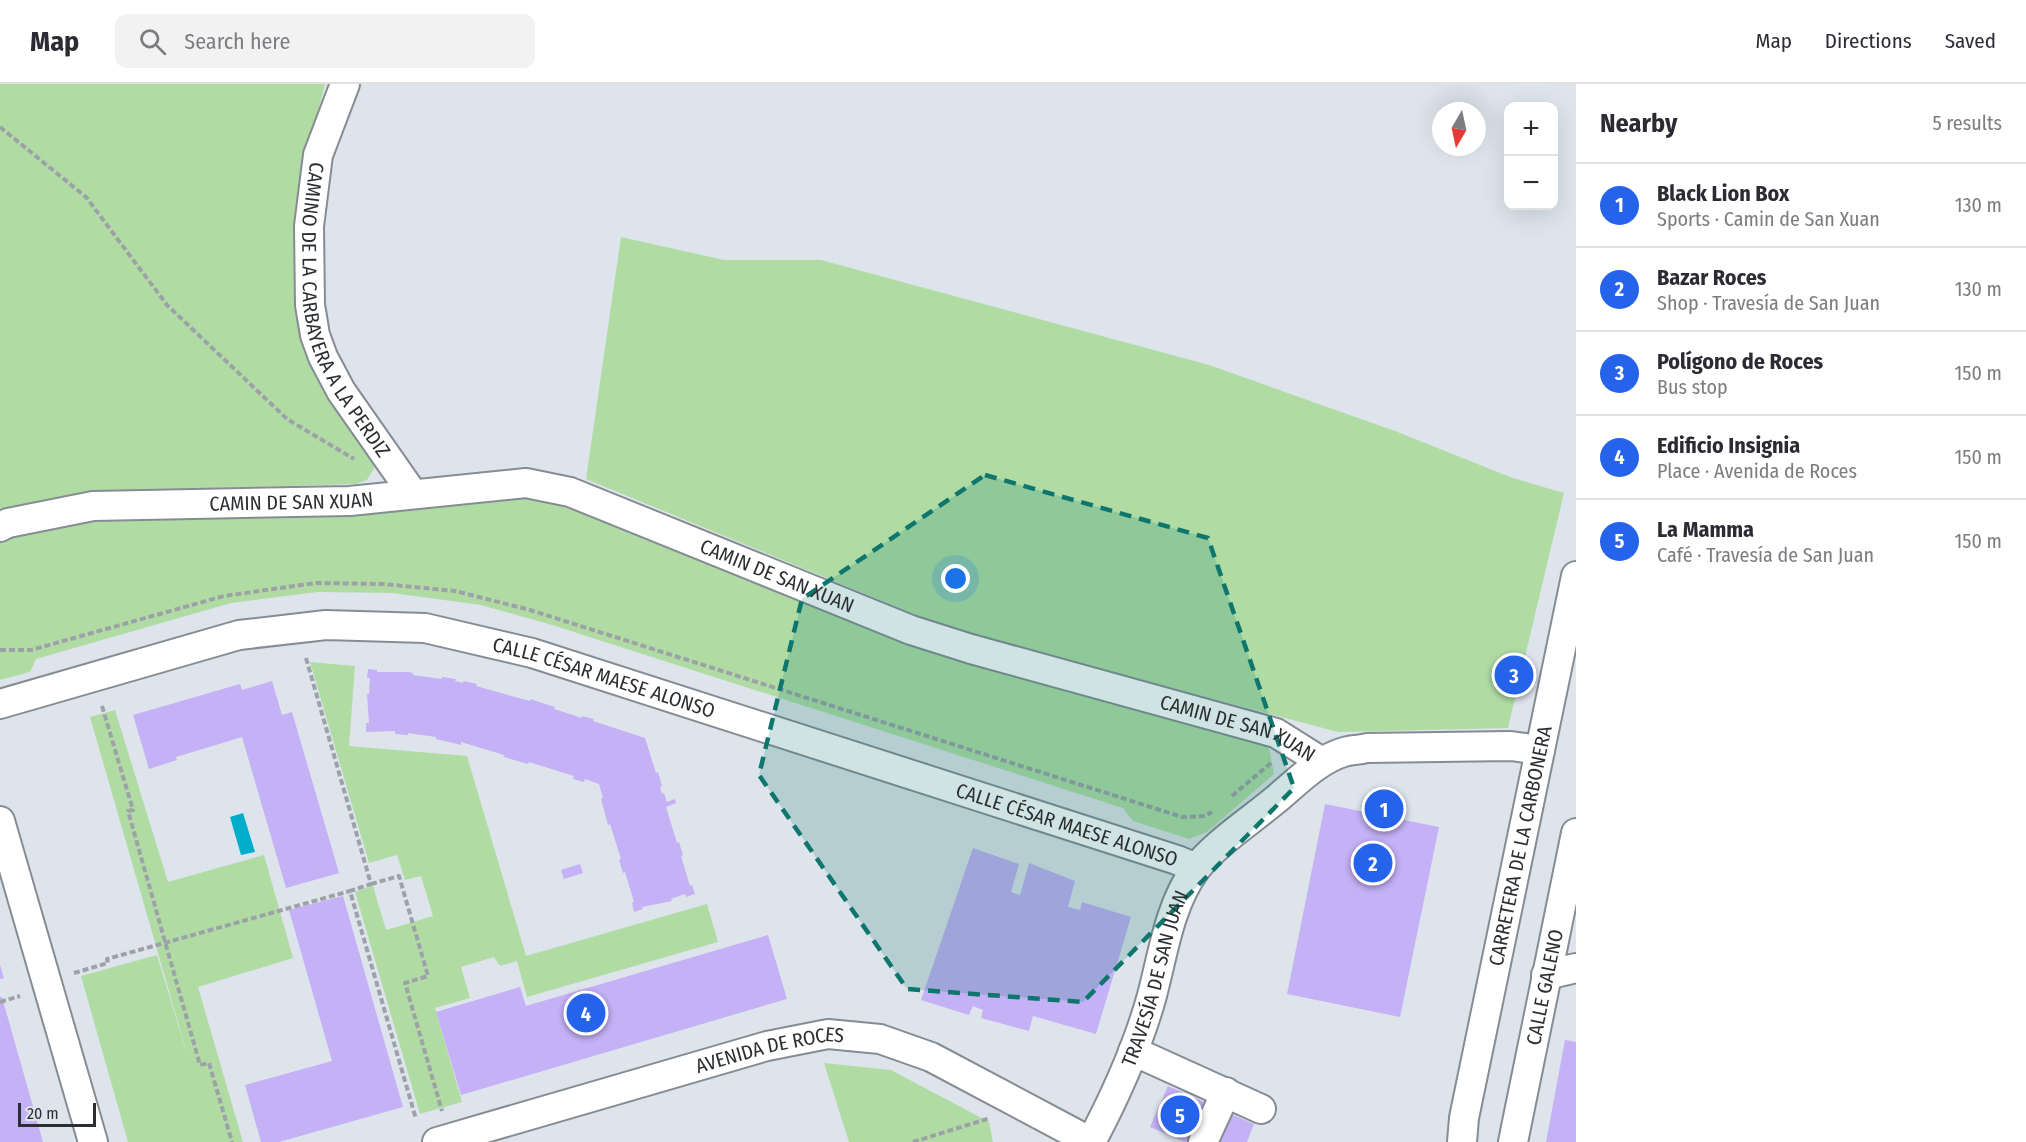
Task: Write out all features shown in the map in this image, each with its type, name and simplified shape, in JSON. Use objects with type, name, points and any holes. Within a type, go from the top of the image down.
[{"type":"street","name":"CAMINO DE LA CARBAYERA A LA PERDIZ","points":[[345,84],[318,155],[309,226],[310,305],[315,335],[323,357],[341,391],[413,494]]},
{"type":"street","name":"CAMIN DE SAN XUAN","points":[[0,527],[8,523],[93,506],[350,501],[526,483],[570,492],[911,630],[971,650],[1276,733],[1322,762],[1343,752],[1367,748],[1511,746],[1540,750]]},
{"type":"street","name":"CARRETERA DE LA CARBONERA","points":[[1460,1134],[1576,576]]},
{"type":"street","name":"CALLE CÉSAR MAESE ALONSO","points":[[0,704],[239,635],[326,625],[425,628],[532,653],[1196,868]]},
{"type":"street","name":"TRAVESÍA DE SAN JUAN","points":[[1091,1142],[1133,1051],[1151,999],[1169,926],[1181,892],[1196,868],[1217,848],[1322,762]]},
{"type":"street","points":[[0,821],[93,1142]]},
{"type":"street","name":"CALLE GALENO","points":[[1513,1142],[1576,833]]},
{"type":"street","points":[[1546,975],[1576,968]]},
{"type":"street","points":[[1546,975],[1576,981]]},
{"type":"street","name":"AVENIDA DE ROCES","points":[[437,1142],[767,1046],[828,1034],[880,1039],[931,1057],[1091,1142]]},
{"type":"street","points":[[1133,1051],[1261,1109]]},
{"type":"street","points":[[1203,1142],[1226,1092]]},
{"type":"path","points":[[0,127],[86,197],[167,305],[287,419],[355,460]]},
{"type":"path","points":[[306,658],[371,884]]},
{"type":"path","points":[[102,706],[134,810],[128,811],[200,1065],[209,1063],[232,1142]]},
{"type":"path","points":[[74,973],[108,963],[107,959],[399,876],[428,976],[405,983],[442,1111]]},
{"type":"path","points":[[350,891],[416,1119]]},
{"type":"path","points":[[0,1002],[20,996]]},
{"type":"path","points":[[913,1142],[993,1117]]},
{"type":"highlighted area","points":[[985,475],[1208,538],[1294,788],[1083,1002],[907,989],[759,775],[802,599]]},
{"type":"green space","points":[[0,84],[325,84],[299,187],[295,241],[303,335],[375,467],[367,480],[356,484],[144,490],[59,497],[0,509]]},
{"type":"green space","points":[[621,237],[724,260],[821,260],[1209,365],[1395,431],[1510,477],[1564,493],[1508,728],[1338,732],[953,630],[586,479]]},
{"type":"green space","points":[[528,496],[564,503],[1268,743],[1274,774],[1207,832],[1189,839],[1133,821],[1123,808],[552,625],[481,605],[392,593],[318,592],[231,603],[36,659],[30,672],[0,680],[0,540],[5,537],[81,520]]},
{"type":"green space","points":[[310,662],[355,666],[349,746],[467,756],[526,956],[707,904],[718,942],[527,997],[517,961],[500,966],[494,957],[461,967],[470,998],[435,1008],[462,1102],[420,1114],[355,892],[373,886],[386,930],[433,916],[421,876],[405,880],[397,855],[369,863]]},
{"type":"green space","points":[[115,710],[168,882],[264,855],[293,958],[198,987],[243,1142],[128,1142],[81,976],[157,955],[190,1064],[90,717]]},
{"type":"green space","points":[[824,1063],[891,1070],[989,1122],[993,1142],[849,1142]]},
{"type":"water","points":[[243,813],[255,852],[241,855],[230,817]]},
{"type":"building","points":[[368,669],[377,670],[377,672],[409,672],[413,675],[442,679],[442,677],[477,684],[476,686],[530,701],[530,699],[582,718],[582,716],[594,719],[593,721],[645,738],[656,773],[658,772],[662,794],[664,793],[667,802],[675,799],[676,803],[666,807],[683,855],[681,856],[690,886],[692,885],[695,894],[686,897],[685,894],[671,899],[672,901],[642,907],[643,909],[634,912],[632,903],[634,902],[619,860],[621,859],[610,824],[608,825],[599,784],[585,779],[584,782],[573,779],[574,776],[504,757],[504,755],[461,742],[461,745],[436,739],[436,737],[408,733],[408,735],[395,734],[395,731],[366,732],[366,723],[369,723],[367,694],[369,694],[370,678],[367,678]]},
{"type":"building","points":[[272,681],[282,715],[292,712],[339,873],[286,888],[242,737],[176,757],[177,760],[149,769],[133,715],[240,684],[242,690]]},
{"type":"building","points":[[1325,804],[1439,827],[1400,1017],[1287,994]]},
{"type":"building","points":[[973,848],[1019,864],[1011,892],[1020,895],[1029,863],[1075,881],[1068,907],[1080,910],[1082,902],[1131,917],[1096,1034],[1033,1016],[1029,1031],[981,1018],[983,1010],[973,1006],[969,1015],[921,1000]]},
{"type":"building","points":[[580,864],[583,873],[564,879],[561,870]]},
{"type":"building","points":[[343,896],[403,1107],[279,1142],[261,1142],[245,1085],[332,1061],[289,910]]},
{"type":"building","points":[[768,935],[787,999],[461,1095],[436,1012],[520,987],[526,1006]]},
{"type":"building","points":[[0,965],[4,978],[0,979]]},
{"type":"building","points":[[0,997],[2,997],[43,1142],[0,1142]]},
{"type":"building","points":[[1565,1040],[1576,1042],[1576,1142],[1546,1142]]},
{"type":"building","points":[[1168,1086],[1254,1124],[1247,1142],[1185,1142],[1150,1127]]},
{"type":"place","name":"Polígono de Roces","points":[[1514,675]]},
{"type":"place","name":"Black Lion Box","points":[[1384,809]]},
{"type":"place","name":"Bazar Roces","points":[[1373,863]]},
{"type":"place","name":"Edificio Insignia","points":[[586,1013]]},
{"type":"place","name":"La Mamma","points":[[1180,1115]]}]
